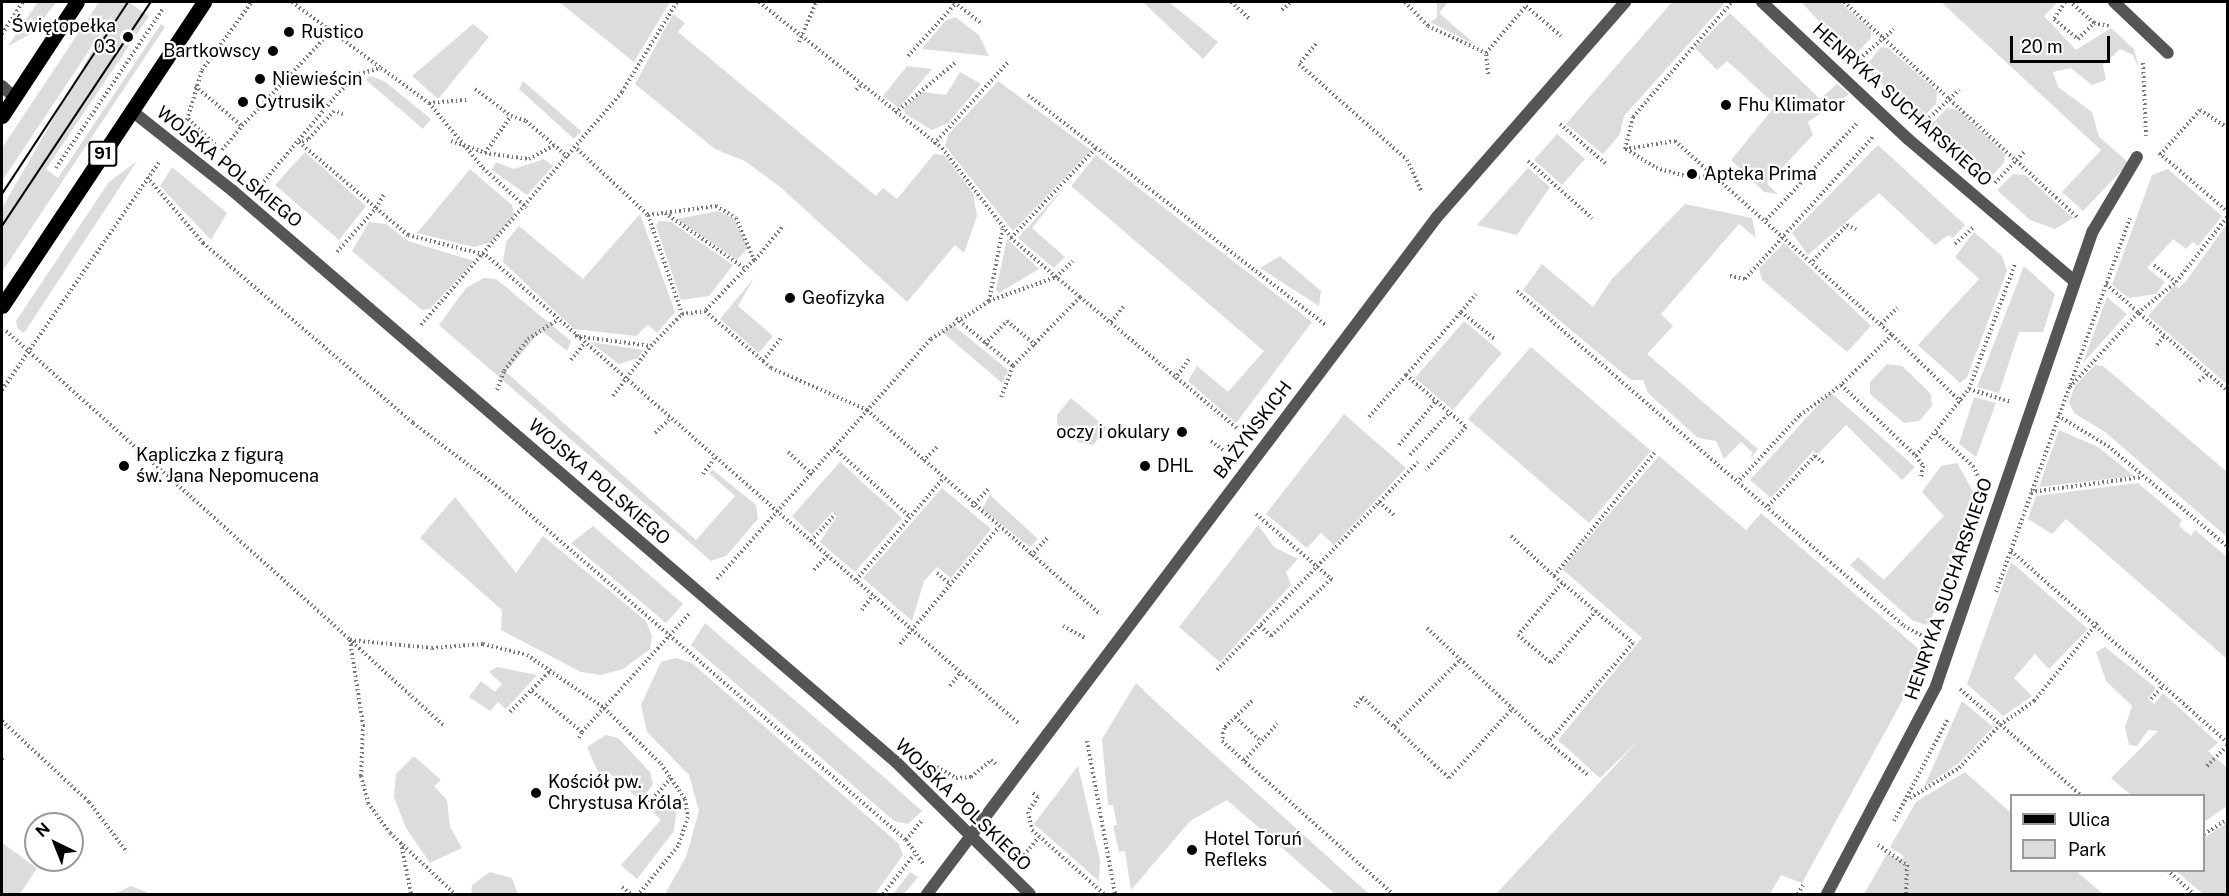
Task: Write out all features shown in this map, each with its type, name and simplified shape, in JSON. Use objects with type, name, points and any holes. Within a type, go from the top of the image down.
[{"type":"main road","points":[[2,116],[77,2]]},
{"type":"main road","name":"91","points":[[2,306],[204,2]]},
{"type":"street","name":"BAŻYŃSKICH","points":[[927,894],[1437,217],[1625,2]]},
{"type":"street","name":"HENRYKA SUCHARSKIEGO","points":[[1762,2],[1843,75],[1908,139],[2074,281]]},
{"type":"street","points":[[2114,2],[2168,53]]},
{"type":"street","points":[[2,86],[14,98]]},
{"type":"street","name":"WOJSKA POLSKIEGO","points":[[132,111],[173,143],[903,768],[1030,894]]},
{"type":"street","name":"HENRYKA SUCHARSKIEGO","points":[[1827,894],[1936,686],[2074,281],[2093,231],[2137,157]]},
{"type":"path","points":[[2,34],[23,2]]},
{"type":"path","points":[[2,390],[27,350],[173,143],[188,118],[195,86],[252,2]]},
{"type":"path","points":[[292,2],[334,28],[381,68],[429,103],[527,208]]},
{"type":"path","points":[[420,325],[527,208],[622,92],[677,2]]},
{"type":"path","points":[[759,2],[934,144],[1011,238],[1175,379],[1238,429]]},
{"type":"path","points":[[799,42],[816,2]]},
{"type":"path","points":[[908,56],[955,2],[982,24]]},
{"type":"path","points":[[1231,2],[1251,20]]},
{"type":"path","points":[[1282,10],[1291,2]]},
{"type":"path","points":[[1405,2],[1428,26],[1486,52]]},
{"type":"path","points":[[1488,74],[1486,52],[1530,2]]},
{"type":"path","points":[[1625,149],[1633,117],[1732,2]]},
{"type":"path","points":[[1844,2],[1950,97],[2093,231]]},
{"type":"path","points":[[2065,2],[2054,20],[2078,39],[2094,23],[2072,2]]},
{"type":"path","points":[[1526,6],[1561,36]]},
{"type":"path","points":[[56,168],[163,9]]},
{"type":"path","points":[[222,150],[334,28]]},
{"type":"path","points":[[1843,75],[1881,37],[1894,29]]},
{"type":"path","points":[[2142,29],[2146,141]]},
{"type":"path","points":[[1316,44],[1299,64],[1407,160],[1422,192]]},
{"type":"path","points":[[895,113],[956,62]]},
{"type":"path","points":[[934,144],[1008,62]]},
{"type":"path","points":[[261,185],[339,92],[360,74],[381,68]]},
{"type":"path","points":[[856,90],[861,85]]},
{"type":"path","points":[[195,86],[242,126]]},
{"type":"path","points":[[475,88],[511,116],[556,144],[569,158]]},
{"type":"path","points":[[1908,139],[1959,90]]},
{"type":"path","points":[[1028,95],[1321,321]]},
{"type":"path","points":[[429,103],[466,99]]},
{"type":"path","points":[[2200,110],[2227,127]]},
{"type":"path","points":[[299,142],[334,111],[343,114]]},
{"type":"path","points":[[485,153],[511,116]]},
{"type":"path","points":[[1766,220],[1855,123],[1881,144]]},
{"type":"path","points":[[1560,124],[1606,164]]},
{"type":"path","points":[[908,133],[913,127]]},
{"type":"path","points":[[1730,276],[1745,279],[1873,136]]},
{"type":"path","points":[[451,141],[471,150],[529,159],[556,144]]},
{"type":"path","points":[[1625,149],[1676,141],[1813,261],[1961,402]]},
{"type":"path","points":[[299,142],[408,235],[486,255],[669,420],[828,555],[1018,723]]},
{"type":"path","points":[[1011,238],[1097,147]]},
{"type":"path","points":[[577,148],[648,215],[682,314]]},
{"type":"path","points":[[2067,390],[2138,313],[2176,282],[2228,214],[2154,148]]},
{"type":"path","points":[[1625,149],[1656,168],[1694,178],[1715,175]]},
{"type":"path","points":[[1980,200],[2025,151]]},
{"type":"path","points":[[1527,161],[1592,218]]},
{"type":"path","points":[[2191,180],[2195,175]]},
{"type":"path","points":[[147,177],[203,243],[413,423],[499,488],[669,638],[906,840],[914,855],[939,879]]},
{"type":"path","points":[[336,254],[376,208],[385,193]]},
{"type":"path","points":[[648,215],[716,206],[736,218],[754,260]]},
{"type":"path","points":[[664,213],[746,269]]},
{"type":"path","points":[[1966,219],[1983,234]]},
{"type":"path","points":[[613,396],[651,346],[682,314],[705,311],[784,225]]},
{"type":"path","points":[[1813,261],[1847,225],[1856,229]]},
{"type":"path","points":[[989,301],[1004,227]]},
{"type":"path","points":[[1955,244],[1971,229]]},
{"type":"path","points":[[1916,456],[1961,402],[1969,388],[2017,266],[2009,258]]},
{"type":"path","points":[[579,738],[813,475],[867,410],[956,318],[989,301],[1056,277],[1073,261]]},
{"type":"path","points":[[2154,264],[2176,282]]},
{"type":"path","points":[[2106,284],[2228,391]]},
{"type":"path","points":[[1517,291],[1904,626],[1930,640],[1935,629]]},
{"type":"path","points":[[1369,417],[1476,294]]},
{"type":"path","points":[[1001,397],[1013,366],[1036,345],[1080,297]]},
{"type":"path","points":[[1111,322],[1125,305]]},
{"type":"path","points":[[1881,324],[1897,308]]},
{"type":"path","points":[[705,311],[763,361],[867,410],[972,507],[1101,615]]},
{"type":"path","points":[[1461,312],[1496,340]]},
{"type":"path","points":[[956,318],[1013,366]]},
{"type":"path","points":[[497,391],[504,371],[528,339],[557,320]]},
{"type":"path","points":[[985,344],[1007,321],[1036,345]]},
{"type":"path","points":[[2,326],[443,725]]},
{"type":"path","points":[[1739,481],[1799,416],[1841,385],[1892,335]]},
{"type":"path","points":[[574,336],[651,346]]},
{"type":"path","points":[[2157,345],[2164,336]]},
{"type":"path","points":[[763,361],[781,338]]},
{"type":"path","points":[[571,360],[584,344]]},
{"type":"path","points":[[1175,379],[1189,359]]},
{"type":"path","points":[[2199,381],[2208,374]]},
{"type":"path","points":[[1406,375],[1466,428],[1426,470]]},
{"type":"path","points":[[1841,385],[1916,456],[1923,466],[1921,477]]},
{"type":"path","points":[[1969,388],[2014,404]]},
{"type":"path","points":[[1399,445],[1436,401]]},
{"type":"path","points":[[1410,455],[1449,413]]},
{"type":"path","points":[[2058,416],[2108,446],[2228,548]]},
{"type":"path","points":[[655,433],[669,420]]},
{"type":"path","points":[[1936,434],[1973,466],[1982,495]]},
{"type":"path","points":[[1211,441],[1222,450]]},
{"type":"path","points":[[923,461],[937,447]]},
{"type":"path","points":[[834,448],[910,518]]},
{"type":"path","points":[[788,452],[813,475]]},
{"type":"path","points":[[1554,576],[1655,452]]},
{"type":"path","points":[[1768,506],[1815,456],[1824,463]]},
{"type":"path","points":[[703,474],[714,459]]},
{"type":"path","points":[[1217,670],[1418,462]]},
{"type":"path","points":[[2031,492],[2142,477]]},
{"type":"path","points":[[856,580],[942,480]]},
{"type":"path","points":[[972,507],[988,489]]},
{"type":"path","points":[[1379,502],[1394,515]]},
{"type":"path","points":[[811,541],[835,514]]},
{"type":"path","points":[[1256,514],[1333,580],[1271,636],[1260,626]]},
{"type":"path","points":[[900,644],[998,528]]},
{"type":"path","points":[[1512,536],[1554,576],[1633,643],[1548,742]]},
{"type":"path","points":[[1031,556],[1047,538]]},
{"type":"path","points":[[2011,551],[2228,744],[2207,766]]},
{"type":"path","points":[[814,570],[828,555]]},
{"type":"path","points":[[937,573],[950,584]]},
{"type":"path","points":[[2047,584],[2052,579]]},
{"type":"path","points":[[1562,583],[1518,635],[1551,663],[1596,611]]},
{"type":"path","points":[[862,610],[873,595]]},
{"type":"path","points":[[1909,799],[1959,768],[2000,725],[2046,688],[2099,621]]},
{"type":"path","points":[[1063,626],[1085,638]]},
{"type":"path","points":[[1427,628],[1548,742],[1589,776]]},
{"type":"path","points":[[350,640],[432,648],[483,644],[526,655],[604,708],[672,777],[685,799],[685,830],[678,846],[639,894]]},
{"type":"path","points":[[350,640],[363,725],[361,776],[368,803],[401,843],[455,894]]},
{"type":"path","points":[[2135,661],[2140,656]]},
{"type":"path","points":[[1394,726],[1461,659]]},
{"type":"path","points":[[510,712],[551,670]]},
{"type":"path","points":[[950,686],[960,673]]},
{"type":"path","points":[[2151,699],[2163,686]]},
{"type":"path","points":[[1960,689],[2075,793]]},
{"type":"path","points":[[532,691],[582,732]]},
{"type":"path","points":[[2176,698],[2180,691]]},
{"type":"path","points":[[1355,707],[1362,697],[1449,778],[1513,708]]},
{"type":"path","points":[[1252,701],[1235,717],[1221,738],[1393,894]]},
{"type":"path","points":[[1235,717],[1262,741]]},
{"type":"path","points":[[2,721],[89,802],[128,852]]},
{"type":"path","points":[[1244,761],[1277,724]]},
{"type":"path","points":[[1087,741],[1115,894]]},
{"type":"path","points":[[646,806],[672,777]]},
{"type":"path","points":[[952,784],[956,778]]},
{"type":"path","points":[[1038,797],[1027,821],[1039,837],[1104,894]]},
{"type":"path","points":[[906,840],[927,815]]},
{"type":"path","points":[[2205,833],[2228,819]]},
{"type":"path","points":[[1019,860],[1039,837]]},
{"type":"path","points":[[401,843],[411,894]]},
{"type":"path","points":[[1878,845],[1907,865],[1906,894]]},
{"type":"path","points":[[883,894],[914,855]]},
{"type":"path","points":[[2169,872],[2194,894]]},
{"type":"path","points":[[622,887],[631,894]]},
{"type":"green space","points":[[38,2],[56,2],[34,32],[8,46]]},
{"type":"green space","points":[[99,2],[128,2],[149,16],[46,169],[58,178],[161,24],[165,27],[2,272],[2,208],[116,10],[2,181],[2,148]]},
{"type":"green space","points":[[559,2],[670,2],[634,62]]},
{"type":"green space","points":[[1143,2],[1169,2],[1218,42],[1203,59]]},
{"type":"green space","points":[[1437,2],[1448,2],[1439,13],[1476,45],[1430,22],[1437,18]]},
{"type":"green space","points":[[1672,2],[1726,2],[1624,116],[1620,134],[1603,154],[1566,124]]},
{"type":"green space","points":[[1801,2],[1840,2],[1871,30],[1871,38],[1853,57]]},
{"type":"green space","points":[[1941,2],[2058,2],[2044,16],[2076,50],[2111,28],[2134,49],[2139,69],[2133,55],[2120,49],[2103,65],[2106,80],[2092,85],[2071,68],[2053,72],[2058,87],[2092,112],[2099,137],[2129,163],[2083,211],[2062,192],[2101,150]]},
{"type":"green space","points":[[1730,13],[1820,99],[1837,84],[1849,94],[1808,122],[1813,135],[1767,184],[1778,194],[1764,192],[1731,160],[1776,105],[1727,61],[1717,70],[1695,48]]},
{"type":"green space","points":[[673,14],[685,23],[678,32],[876,196],[883,188],[897,199],[934,154],[944,155],[973,193],[977,216],[964,253],[955,245],[907,302],[779,186],[745,161],[715,149],[635,84]]},
{"type":"green space","points":[[955,17],[979,35],[989,56],[922,49],[945,21]]},
{"type":"green space","points":[[473,24],[489,37],[438,99],[412,76]]},
{"type":"green space","points":[[1881,47],[1888,48],[1937,91],[1936,104],[1921,119],[1864,68]]},
{"type":"green space","points":[[907,66],[932,69],[899,108],[883,96]]},
{"type":"green space","points":[[960,72],[981,84],[948,123],[932,130],[905,114],[904,108],[923,92],[946,95]]},
{"type":"green space","points":[[370,76],[384,81],[431,119],[423,129],[366,80]]},
{"type":"green space","points":[[523,81],[581,131],[574,139],[519,89]]},
{"type":"green space","points":[[998,81],[1091,150],[1013,231],[945,146],[948,135]]},
{"type":"green space","points":[[1947,108],[1958,110],[2005,154],[2004,163],[1988,180],[1930,126]]},
{"type":"green space","points":[[1557,134],[1585,159],[1562,185],[1534,160]]},
{"type":"green space","points":[[1878,145],[1965,225],[1953,238],[1948,235],[1935,245],[1879,193],[1808,255],[1792,233]]},
{"type":"green space","points":[[305,152],[366,206],[339,240],[275,185]]},
{"type":"green space","points":[[1096,155],[1312,322],[1236,423],[1188,381],[1197,366],[1228,392],[1264,351],[1071,186]]},
{"type":"green space","points":[[544,159],[553,166],[527,195],[492,170],[496,162],[514,169]]},
{"type":"green space","points":[[137,161],[24,333],[18,329],[16,321],[109,182]]},
{"type":"green space","points":[[172,167],[227,213],[211,240],[160,186]]},
{"type":"green space","points":[[1528,168],[1550,187],[1517,235],[1477,225]]},
{"type":"green space","points":[[470,169],[512,205],[514,216],[491,242],[474,247],[417,233]]},
{"type":"green space","points":[[2168,169],[2222,216],[2198,246],[2193,242],[2186,249],[2173,239],[2147,268],[2165,282],[2156,294],[2129,298],[2112,285],[2152,175]]},
{"type":"green space","points":[[2013,174],[2025,175],[2073,218],[2055,229],[2030,220],[1997,190]]},
{"type":"green space","points":[[1066,185],[1032,228],[1065,257],[1054,268],[1018,238]]},
{"type":"green space","points":[[1685,204],[1752,218],[1756,238],[1739,224],[1661,314],[1673,326],[1647,354],[1758,449],[1751,458],[1752,452],[1741,442],[1724,459],[1716,441],[1698,438],[1648,393],[1643,380],[1631,380],[1523,290],[1542,264],[1593,307],[1612,279]]},
{"type":"green space","points":[[718,211],[735,219],[748,248],[737,260],[677,219]]},
{"type":"green space","points":[[640,214],[675,312],[657,333],[648,325],[636,336],[574,329],[503,262],[506,242],[519,226],[583,279]]},
{"type":"green space","points":[[659,221],[671,222],[733,265],[709,296],[681,300],[656,226]]},
{"type":"green space","points":[[369,222],[386,224],[408,241],[474,261],[430,309],[422,310],[352,251]]},
{"type":"green space","points":[[2227,224],[2228,384],[2148,316],[2175,285],[2179,288],[2186,281]]},
{"type":"green space","points":[[1974,232],[2002,256],[2007,271],[1967,377],[1960,383],[1918,345],[1979,279],[1955,257]]},
{"type":"green space","points":[[1007,239],[1039,269],[999,293],[996,290]]},
{"type":"green space","points":[[1784,243],[1871,326],[1847,352],[1762,280],[1759,268]]},
{"type":"green space","points":[[1280,256],[1321,291],[1319,306],[1260,268]]},
{"type":"green space","points":[[2024,266],[2055,294],[2043,332],[2019,332],[1999,393],[1977,387]]},
{"type":"green space","points":[[484,278],[496,279],[571,341],[567,351],[541,330],[506,372],[696,540],[735,496],[709,473],[713,470],[756,505],[758,519],[726,556],[711,561],[439,325],[466,288]]},
{"type":"green space","points":[[754,278],[738,306],[773,336],[759,353],[720,319]]},
{"type":"green space","points":[[2107,297],[2127,314],[2083,363]]},
{"type":"green space","points":[[1464,321],[1502,353],[1453,410],[1415,378]]},
{"type":"green space","points":[[953,325],[1008,370],[1002,383],[941,331]]},
{"type":"green space","points":[[590,342],[643,350],[638,358],[619,364]]},
{"type":"green space","points":[[1531,347],[1651,451],[1589,523],[1468,419]]},
{"type":"green space","points":[[1887,364],[1902,366],[1931,394],[1932,406],[1919,421],[1904,423],[1870,394],[1870,382]]},
{"type":"green space","points":[[2095,365],[2103,366],[2227,472],[2227,537],[2105,432],[2074,413],[2069,402],[2075,386]]},
{"type":"green space","points":[[1830,392],[1915,467],[1902,480],[1846,425],[1818,454],[1813,451],[1771,498],[1750,480]]},
{"type":"green space","points":[[1974,397],[1996,403],[1976,457],[1959,444]]},
{"type":"green space","points":[[1071,398],[1107,428],[1093,445],[1078,442],[1057,424],[1057,415]]},
{"type":"green space","points":[[1344,414],[1406,468],[1334,545],[1321,533],[1307,548],[1266,514]]},
{"type":"green space","points":[[2059,430],[2098,447],[2134,476],[2039,487]]},
{"type":"green space","points":[[1659,456],[1746,530],[1761,513],[1921,651],[1901,703],[1802,883],[1781,875],[1770,894],[1496,894],[1638,741],[1600,778],[1558,740],[1642,638],[1562,569]]},
{"type":"green space","points":[[840,462],[902,518],[855,572],[820,542],[837,516],[832,512],[812,535],[792,516]]},
{"type":"green space","points":[[1957,463],[1975,495],[1929,626],[1912,620],[1850,565],[1858,557],[1884,580],[1944,516],[1922,492],[1941,466]]},
{"type":"green space","points":[[2138,483],[2182,520],[2179,526],[2191,536],[2195,530],[2227,557],[2227,659],[2066,519],[2052,534],[2028,519],[2036,496]]},
{"type":"green space","points":[[942,488],[991,529],[951,578],[937,567],[924,581],[912,621],[863,578]]},
{"type":"green space","points":[[990,495],[1038,539],[1030,547],[982,509]]},
{"type":"green space","points":[[455,497],[516,573],[543,536],[646,621],[652,636],[650,649],[623,669],[601,675],[581,672],[501,630],[502,610],[420,538]]},
{"type":"green space","points":[[1258,525],[1274,547],[1298,559],[1286,572],[1291,585],[1220,662],[1179,627]]},
{"type":"green space","points":[[593,526],[683,604],[666,623],[571,543]]},
{"type":"green space","points":[[2011,562],[2088,629],[2049,669],[2035,654],[2014,678],[2032,696],[2003,716],[1967,684]]},
{"type":"green space","points":[[705,623],[922,811],[908,824],[894,821],[691,645]]},
{"type":"green space","points":[[2105,647],[2156,688],[2148,698],[2154,704],[2163,693],[2218,743],[2208,751],[2227,768],[2227,806],[2205,821],[2205,794],[2130,794],[2111,778],[2158,731],[2148,730],[2137,746],[2129,745],[2125,727],[2132,706],[2106,681],[2096,652]]},
{"type":"green space","points":[[676,658],[692,663],[899,844],[903,855],[875,894],[665,894],[686,857],[699,811],[689,775],[647,732],[641,705],[661,662]]},
{"type":"green space","points":[[497,667],[537,675],[506,709],[498,702],[490,711],[469,697],[481,681],[495,692],[502,684],[489,672]]},
{"type":"green space","points":[[1136,683],[1369,894],[1335,894],[1227,800],[1190,821],[1131,890],[1125,851],[1119,852],[1113,826],[1117,825],[1113,805],[1108,805],[1102,739]]},
{"type":"green space","points":[[1962,701],[1993,727],[1959,763],[1924,787]]},
{"type":"green space","points":[[606,735],[618,738],[650,772],[653,784],[641,801],[608,772],[599,774],[587,747]]},
{"type":"green space","points":[[414,756],[441,780],[434,786],[447,800],[450,827],[462,848],[430,863],[406,828],[394,797],[396,774]]},
{"type":"green space","points":[[1078,766],[1100,860],[1099,881],[1034,824]]},
{"type":"green space","points":[[1965,772],[2010,812],[2010,872],[2077,872],[2103,894],[1864,894],[1887,854],[1902,861],[1904,856],[1890,847],[1916,802]]},
{"type":"green space","points":[[670,797],[677,807],[674,831],[637,879],[621,865],[661,820],[652,811]]},
{"type":"green space","points":[[2227,823],[2227,894],[2203,894],[2177,872],[2205,872],[2205,837]]},
{"type":"green space","points":[[2,843],[24,859],[24,872],[34,872],[20,894],[2,894]]},
{"type":"green space","points":[[490,872],[512,878],[518,894],[471,894],[472,885]]},
{"type":"green space","points":[[910,872],[918,877],[904,894],[893,894]]},
{"type":"green space","points":[[131,886],[148,894],[114,894]]},
{"type":"tram line","points":[[2,194],[128,2]]},
{"type":"tram line","points":[[2,226],[151,2]]},
{"type":"place","name":"Rustico","points":[[289,32]]},
{"type":"place","name":"Świętopełka 03","points":[[128,37]]},
{"type":"place","name":"Bartkowscy","points":[[273,51]]},
{"type":"place","name":"Niewieścin","points":[[260,79]]},
{"type":"place","name":"Cytrusik","points":[[243,102]]},
{"type":"place","name":"Fhu Klimator","points":[[1726,105]]},
{"type":"place","name":"Apteka Prima","points":[[1692,174]]},
{"type":"place","name":"Geofizyka","points":[[790,298]]},
{"type":"place","name":"oczy i okulary","points":[[1182,432]]},
{"type":"place","name":"Kapliczka z figurą św. Jana Nepomucena","points":[[124,466]]},
{"type":"place","name":"DHL","points":[[1145,466]]},
{"type":"place","name":"Kościół pw. Chrystusa Króla","points":[[536,793]]},
{"type":"place","name":"Hotel Toruń Refleks","points":[[1192,850]]}]
